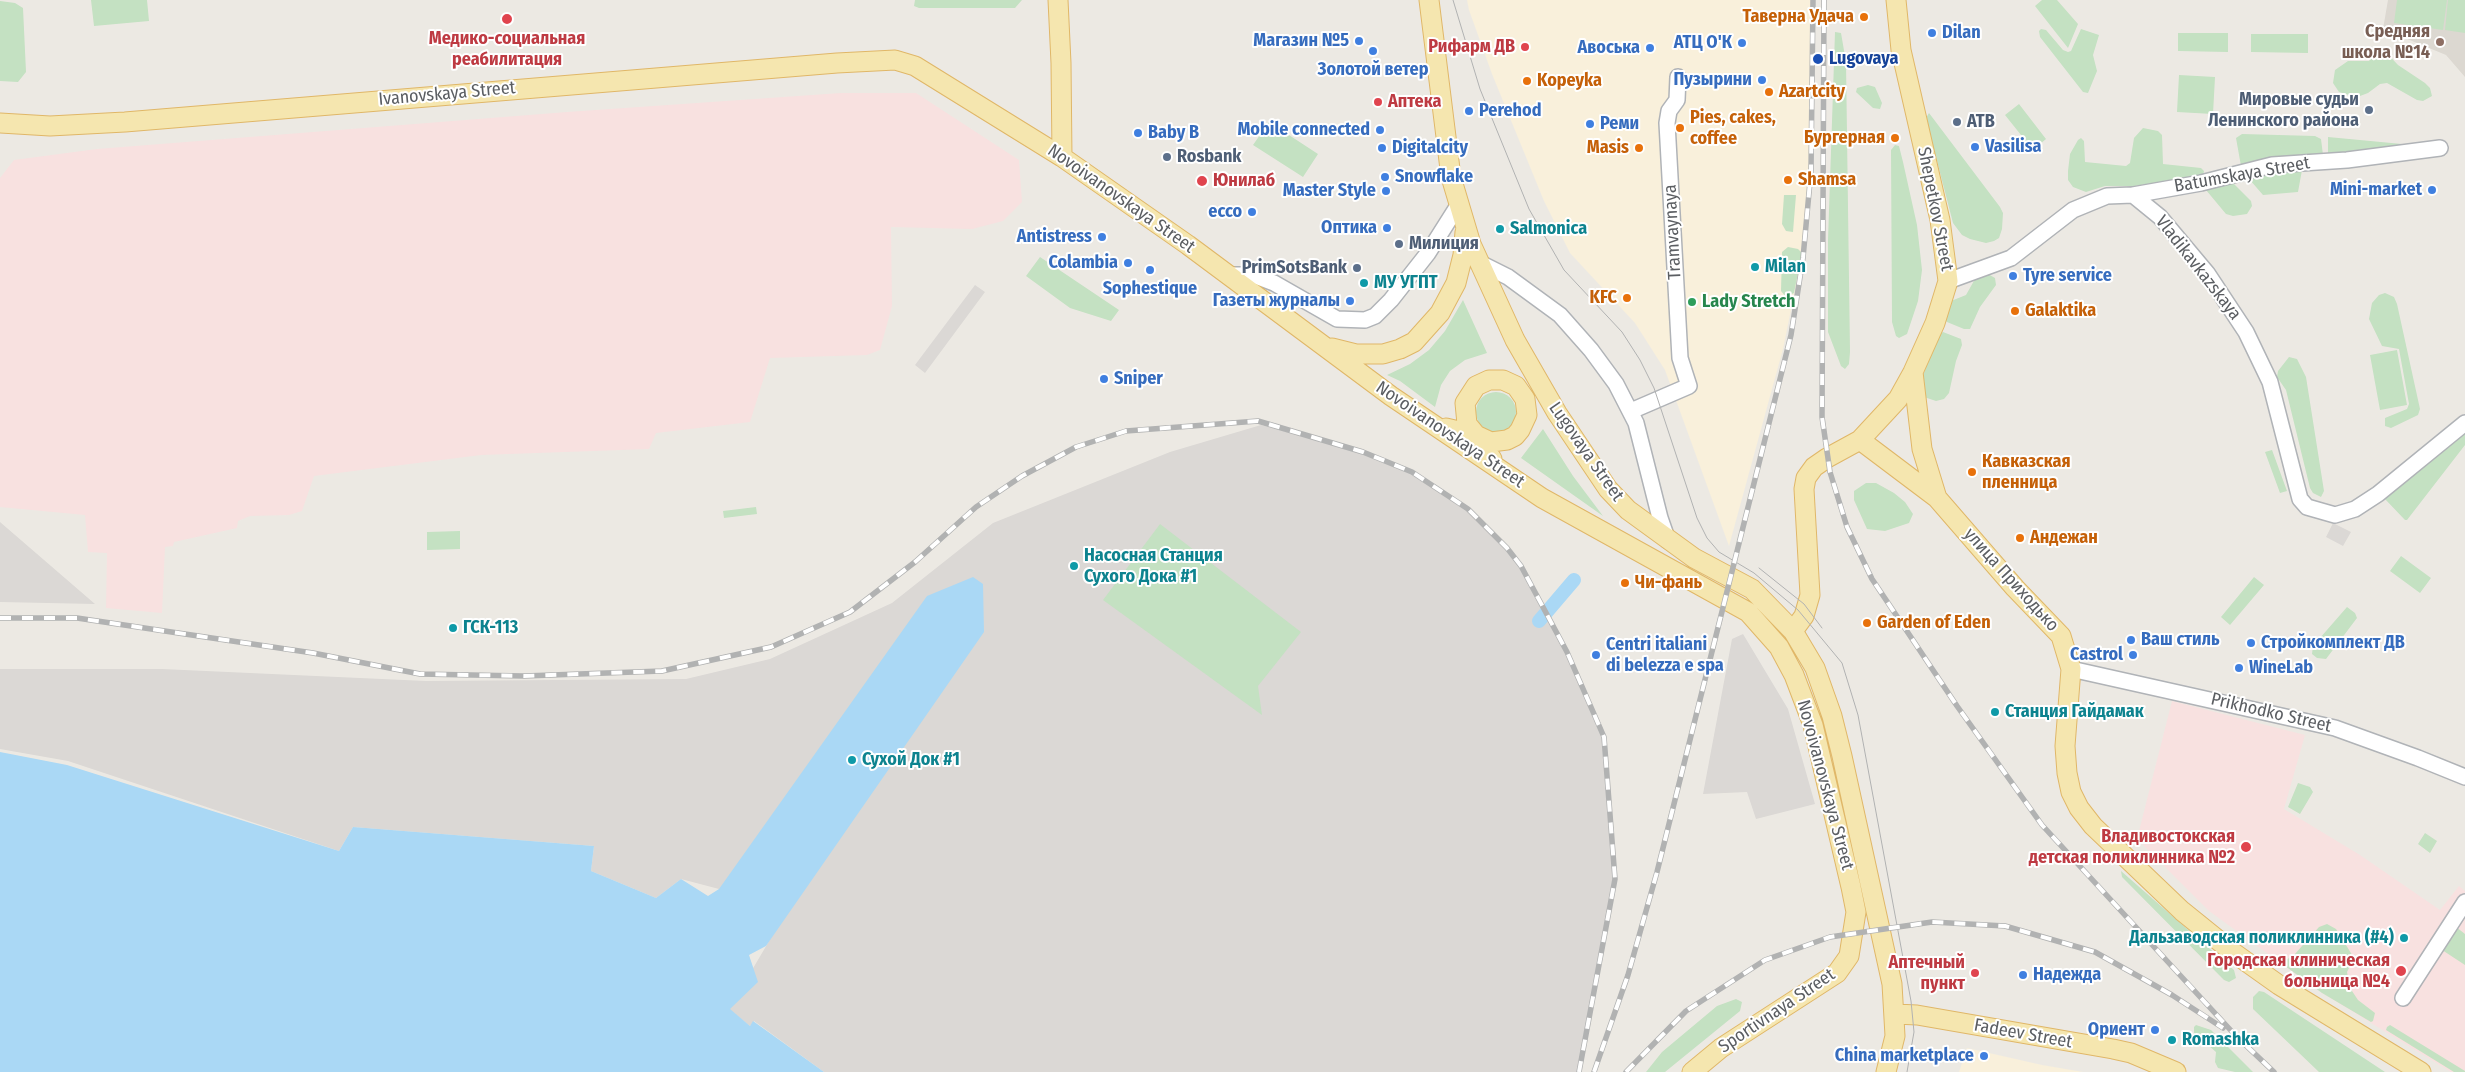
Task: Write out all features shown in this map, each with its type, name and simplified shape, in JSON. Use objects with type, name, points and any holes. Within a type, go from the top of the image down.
[{"type":"main road","points":[[1058,0],[1062,63],[1062,157]]},
{"type":"main road","name":"Lugovaya Street","points":[[1429,0],[1451,177],[1459,204],[1478,262],[1515,340],[1557,413],[1608,489],[1628,510],[1669,542],[1752,589],[1792,631],[1815,668],[1832,716],[1885,944],[1895,1014]]},
{"type":"main road","name":"Shepetkov Street","points":[[1792,631],[1804,616],[1810,595],[1806,478],[1820,462],[1860,440],[1898,398],[1913,372],[1935,323],[1948,281],[1946,248],[1901,50],[1897,1]]},
{"type":"main road","name":"Novoivanovskaya Street","points":[[895,60],[915,66],[1062,157],[1229,275],[1391,396],[1556,507],[1748,612],[1779,646],[1794,675],[1813,725],[1856,912]]},
{"type":"main road","name":"Ivanovskaya Street","points":[[0,123],[50,126],[125,122],[837,63],[895,60]]},
{"type":"main road","points":[[1321,345],[1368,355],[1400,349],[1414,342],[1440,313],[1456,282],[1463,255],[1466,225]]},
{"type":"main road","points":[[1438,426],[1476,435],[1491,442],[1507,440],[1515,436],[1527,415],[1527,406],[1520,392],[1515,340]]},
{"type":"main road","name":"улица Приходько","points":[[1913,372],[1922,449],[1937,498]]},
{"type":"main road","points":[[1498,468],[1467,424],[1464,410],[1468,397],[1476,386],[1496,379],[1510,383],[1520,392],[1557,413]]},
{"type":"main road","name":"улица Приходько","points":[[1860,440],[1937,498],[2015,588],[2061,636],[2072,669]]},
{"type":"main road","points":[[2072,669],[2065,746],[2067,773],[2071,792],[2078,808],[2093,826],[2182,911],[2234,953],[2279,985],[2422,1072]]},
{"type":"main road","name":"Sportivnaya Street","points":[[1692,1072],[1721,1048],[1837,973],[1849,956],[1856,912]]},
{"type":"main road","points":[[1886,1072],[1894,1044],[1895,1014]]},
{"type":"main road","name":"Fadeev Street","points":[[1895,1014],[1931,1017],[2113,1049],[2131,1053],[2176,1072]]},
{"type":"street","name":"Tramvaynaya","points":[[1631,411],[1689,386],[1680,358],[1667,123],[1669,111],[1677,100],[1678,77]]},
{"type":"street","name":"Batumskaya Street","points":[[2133,195],[2201,183],[2272,166],[2347,160],[2440,148]]},
{"type":"street","points":[[1948,281],[2011,258],[2074,210],[2107,196],[2133,195]]},
{"type":"street","name":"Vladikavkazskaya","points":[[2133,195],[2160,217],[2206,273],[2246,332],[2270,382],[2300,499],[2307,507],[2335,515],[2355,509],[2378,494],[2465,423]]},
{"type":"street","points":[[1229,275],[1254,274],[1274,283],[1337,319],[1365,320],[1375,316],[1391,300],[1428,253],[1459,204]]},
{"type":"street","points":[[1478,262],[1508,277],[1560,315],[1591,350],[1616,384],[1631,411],[1660,518],[1669,542]]},
{"type":"street","name":"Prikhodko Street","points":[[2072,669],[2335,728],[2465,777]]},
{"type":"street","points":[[2403,998],[2465,902]]},
{"type":"shaded area","points":[[1467,0],[1811,0],[1809,171],[1804,246],[1783,349],[1729,546],[1665,370],[1635,323],[1570,253],[1544,201],[1492,74]]},
{"type":"shaded area","name":"Средняя школа №14","points":[[2388,0],[2465,0],[2465,77],[2446,55],[2383,29]]},
{"type":"shaded area","points":[[841,93],[916,93],[1019,160],[1022,202],[1003,221],[972,229],[891,227],[892,306],[880,350],[867,355],[770,358],[750,422],[656,433],[649,449],[481,455],[314,476],[302,511],[289,515],[250,516],[238,521],[237,528],[174,542],[173,546],[165,547],[162,613],[106,608],[107,553],[88,552],[85,515],[0,507],[0,178],[14,160],[97,149],[567,112]]},
{"type":"shaded area","points":[[975,285],[985,292],[925,373],[915,365]]},
{"type":"shaded area","points":[[1261,425],[1363,452],[1412,472],[1468,509],[1507,548],[1521,566],[1567,652],[1604,737],[1615,879],[1579,1072],[824,1072],[754,1021],[750,1026],[729,1009],[775,931],[719,889],[681,879],[656,898],[591,871],[594,846],[353,827],[339,851],[68,761],[0,749],[0,669],[162,669],[426,681],[686,679],[770,659],[892,603],[993,523],[1170,452]]},
{"type":"shaded area","points":[[0,522],[95,604],[0,602]]},
{"type":"shaded area","points":[[2333,523],[2351,532],[2343,546],[2326,537]]},
{"type":"shaded area","points":[[1743,634],[1788,709],[1815,804],[1756,819],[1747,792],[1703,794],[1732,639]]},
{"type":"shaded area","name":"Владивостокская детская поликлинника №2","points":[[2172,701],[2305,735],[2284,809],[2360,855],[2440,910],[2459,886],[2465,891],[2465,1072],[2451,1072],[2322,993],[2209,911],[2137,839]]},
{"type":"shaded area","name":"China marketplace","points":[[1967,1048],[2042,1065],[2083,1072],[1959,1072]]},
{"type":"green space","points":[[91,0],[147,0],[149,21],[94,26]]},
{"type":"green space","points":[[915,0],[1022,0],[1015,8],[919,8],[914,6]]},
{"type":"green space","points":[[2042,0],[2057,0],[2078,24],[2068,48],[2035,6]]},
{"type":"green space","points":[[2397,0],[2447,0],[2443,30],[2394,23]]},
{"type":"green space","points":[[2448,0],[2465,0],[2465,33],[2445,30]]},
{"type":"green space","points":[[0,1],[15,3],[23,8],[26,72],[18,82],[0,81]]},
{"type":"green space","points":[[2041,29],[2046,30],[2063,50],[2068,52],[2071,51],[2081,29],[2099,35],[2093,55],[2097,71],[2088,93],[2083,92],[2040,37],[2039,31]]},
{"type":"green space","points":[[1835,32],[1841,33],[1846,62],[1850,352],[1849,364],[1845,369],[1841,366],[1828,332],[1828,240]]},
{"type":"green space","points":[[2178,33],[2228,33],[2228,52],[2178,51]]},
{"type":"green space","points":[[2251,34],[2308,34],[2308,53],[2251,52]]},
{"type":"green space","points":[[2378,49],[2383,49],[2398,65],[2425,83],[2430,88],[2432,96],[2423,101],[2417,100],[2387,83],[2380,84],[2368,93],[2360,96],[2339,92],[2333,83],[2335,70],[2348,61],[2369,61]]},
{"type":"green space","points":[[2179,75],[2215,77],[2213,114],[2177,112]]},
{"type":"green space","points":[[1868,85],[1875,87],[1882,103],[1880,109],[1873,108],[1856,92],[1857,88]]},
{"type":"green space","points":[[2019,104],[2046,139],[2033,150],[2005,115]]},
{"type":"green space","points":[[1929,113],[2000,207],[2003,213],[2002,229],[1999,238],[1994,241],[1986,243],[1970,239],[1962,235],[1953,223],[1926,118]]},
{"type":"green space","points":[[1269,122],[1318,154],[1303,177],[1253,145]]},
{"type":"green space","points":[[2143,128],[2158,131],[2162,135],[2163,164],[2201,168],[2204,171],[2203,176],[2134,186],[2105,186],[2086,192],[2073,187],[2068,180],[2068,171],[2070,154],[2078,140],[2081,138],[2084,141],[2085,162],[2126,166],[2130,163],[2134,138]]},
{"type":"green space","points":[[2242,134],[2315,136],[2321,139],[2323,155],[2241,166],[2236,138]]},
{"type":"green space","points":[[2328,137],[2406,145],[2331,155],[2328,153]]},
{"type":"green space","points":[[1895,145],[1899,146],[1917,225],[1922,270],[1918,301],[1907,334],[1899,338],[1896,336],[1892,322],[1891,150]]},
{"type":"green space","points":[[2273,170],[2302,170],[2298,192],[2263,195],[2250,180],[2250,177]]},
{"type":"green space","points":[[2232,182],[2251,201],[2252,206],[2247,214],[2233,216],[2226,214],[2206,190]]},
{"type":"green space","points":[[1784,195],[1796,195],[1793,232],[1786,231],[1782,224]]},
{"type":"green space","points":[[1788,247],[1798,249],[1802,253],[1794,293],[1786,297],[1781,291],[1782,252]]},
{"type":"green space","points":[[1040,257],[1119,310],[1111,321],[1070,308],[1026,276]]},
{"type":"green space","points":[[1988,274],[1995,278],[1996,285],[1980,307],[1970,329],[1964,329],[1947,322],[1945,320],[1951,301],[1966,295],[1975,279]]},
{"type":"green space","points":[[2385,293],[2394,297],[2397,304],[2420,409],[2418,415],[2391,428],[2385,426],[2385,418],[2407,409],[2409,404],[2399,349],[2382,346],[2369,319],[2372,303],[2379,295]]},
{"type":"green space","points":[[1463,300],[1487,353],[1465,360],[1450,371],[1441,385],[1435,407],[1400,381],[1387,375],[1410,364],[1429,350],[1445,331]]},
{"type":"green space","points":[[1943,332],[1961,339],[1962,345],[1956,361],[1949,393],[1944,399],[1936,401],[1924,397],[1921,381],[1938,335]]},
{"type":"green space","points":[[2397,350],[2407,405],[2380,410],[2370,355]]},
{"type":"green space","points":[[2289,357],[2297,359],[2306,377],[2324,491],[2321,497],[2313,493],[2310,488],[2286,390],[2277,377],[2278,371]]},
{"type":"green space","points":[[1496,392],[1510,398],[1516,412],[1510,426],[1496,432],[1482,426],[1476,412],[1482,398]]},
{"type":"green space","points":[[2465,427],[2465,445],[2407,520],[2405,520],[2384,498]]},
{"type":"green space","points":[[1543,429],[1573,476],[1603,516],[1521,458]]},
{"type":"green space","points":[[2272,450],[2287,491],[2280,493],[2265,452]]},
{"type":"green space","points":[[1866,483],[1876,483],[1905,502],[1913,514],[1909,523],[1885,531],[1867,529],[1854,500],[1854,491]]},
{"type":"green space","points":[[756,507],[757,514],[724,518],[723,511]]},
{"type":"green space","points":[[1160,524],[1301,632],[1258,686],[1262,715],[1103,600]]},
{"type":"green space","points":[[460,531],[460,549],[427,550],[427,532]]},
{"type":"green space","points":[[2401,556],[2431,578],[2420,593],[2390,571]]},
{"type":"green space","points":[[2254,577],[2264,585],[2230,625],[2221,617]]},
{"type":"green space","points":[[2347,607],[2355,613],[2357,618],[2326,659],[2317,658],[2312,654],[2313,646]]},
{"type":"green space","points":[[2298,783],[2310,787],[2313,792],[2300,814],[2288,807]]},
{"type":"green space","points":[[2425,833],[2437,841],[2430,853],[2418,844]]},
{"type":"green space","points":[[2121,871],[2234,970],[2236,978],[2229,982],[2224,980],[2122,877]]},
{"type":"green space","points":[[2451,923],[2465,934],[2465,965],[2436,946]]},
{"type":"green space","points":[[2327,924],[2336,929],[2354,958],[2347,972],[2350,988],[2358,1000],[2375,1013],[2371,1022],[2322,993],[2281,963],[2294,955],[2319,927]]},
{"type":"green space","points":[[2259,991],[2264,992],[2385,1072],[2319,1072],[2253,1009],[2253,997]]},
{"type":"green space","points":[[1736,999],[1742,1002],[1740,1011],[1665,1072],[1646,1072],[1662,1052],[1717,1006]]},
{"type":"green space","points":[[2196,1025],[2211,1030],[2253,1072],[2235,1072],[2218,1068],[2215,1062],[2216,1052],[2194,1033]]},
{"type":"green space","points":[[2390,1025],[2465,1072],[2454,1072],[2386,1030]]},
{"type":"water","points":[[973,577],[983,584],[984,632],[766,946],[749,955],[758,982],[730,1009],[750,1026],[753,1021],[824,1072],[0,1072],[0,752],[67,765],[339,851],[353,827],[594,846],[591,871],[656,898],[681,879],[708,896],[719,889],[927,596]]},
{"type":"waterway","points":[[1539,621],[1574,580]]},
{"type":"tram line","points":[[1453,0],[1480,89],[1529,209],[1564,270],[1622,332],[1640,360],[1654,388],[1697,518],[1707,538],[1719,552],[1754,573],[1798,610],[1842,663],[1858,715],[1911,1001],[1914,1032],[1907,1072]]},
{"type":"tram line","points":[[1759,568],[1804,604],[1822,628]]},
{"type":"railway","points":[[1594,1072],[1628,975],[1657,872],[1791,335],[1803,258],[1811,171],[1813,0]]},
{"type":"railway","points":[[1824,0],[1822,417],[1830,472],[1847,527],[1872,579],[1957,706],[2042,825],[2236,1036],[2274,1072]]},
{"type":"railway","points":[[0,618],[77,618],[313,653],[420,674],[524,676],[662,671],[771,647],[850,612],[915,562],[976,507],[1022,476],[1076,447],[1126,431],[1258,421],[1363,452],[1412,472],[1468,509],[1507,548],[1521,566],[1567,652],[1604,737],[1615,879],[1579,1072]]},
{"type":"railway","points":[[1626,1072],[1686,1011],[1765,960],[1830,937],[1932,922],[2005,926],[2095,952],[2172,995],[2223,1028]]},
{"type":"place","name":"Таверна Удача","points":[[1864,17]]},
{"type":"place","name":"Медико-социальная реабилитация","points":[[507,19]]},
{"type":"place","name":"Dilan","points":[[1932,33]]},
{"type":"place","name":"Магазин №5","points":[[1359,41]]},
{"type":"place","name":"Средняя школа №14","points":[[2440,42]]},
{"type":"place","name":"АТЦ О'К","points":[[1742,43]]},
{"type":"place","name":"Рифарм ДВ","points":[[1525,47]]},
{"type":"place","name":"Авоська","points":[[1650,48]]},
{"type":"place","name":"Золотой ветер","points":[[1373,51]]},
{"type":"place","name":"Lugovaya","points":[[1818,59]]},
{"type":"place","name":"Пузырини","points":[[1762,80]]},
{"type":"place","name":"Kopeyka","points":[[1527,81]]},
{"type":"place","name":"Azartcity","points":[[1769,92]]},
{"type":"place","name":"Аптека","points":[[1378,102]]},
{"type":"place","name":"Мировые судьи Ленинского района","points":[[2369,110]]},
{"type":"place","name":"Perehod","points":[[1469,111]]},
{"type":"place","name":"ATB","points":[[1957,122]]},
{"type":"place","name":"Реми","points":[[1590,124]]},
{"type":"place","name":"Pies, cakes, coffee","points":[[1680,128]]},
{"type":"place","name":"Mobile connected","points":[[1380,130]]},
{"type":"place","name":"Baby B","points":[[1138,133]]},
{"type":"place","name":"Бургерная","points":[[1895,138]]},
{"type":"place","name":"Vasilisa","points":[[1975,147]]},
{"type":"place","name":"Digitalcity","points":[[1382,148]]},
{"type":"place","name":"Masis","points":[[1639,148]]},
{"type":"place","name":"Rosbank","points":[[1167,157]]},
{"type":"place","name":"Snowflake","points":[[1385,177]]},
{"type":"place","name":"Shamsa","points":[[1788,180]]},
{"type":"place","name":"Юнилаб","points":[[1202,181]]},
{"type":"place","name":"Mini-market","points":[[2432,190]]},
{"type":"place","name":"Master Style","points":[[1386,191]]},
{"type":"place","name":"ecco","points":[[1252,212]]},
{"type":"place","name":"Оптика","points":[[1387,228]]},
{"type":"place","name":"Salmonica","points":[[1500,229]]},
{"type":"place","name":"Antistress","points":[[1102,237]]},
{"type":"place","name":"Милиция","points":[[1399,244]]},
{"type":"place","name":"Colambia","points":[[1128,263]]},
{"type":"place","name":"Milan","points":[[1755,267]]},
{"type":"place","name":"PrimSotsBank","points":[[1357,268]]},
{"type":"place","name":"Sophestique","points":[[1150,270]]},
{"type":"place","name":"Tyre service","points":[[2013,276]]},
{"type":"place","name":"МУ УГПТ","points":[[1364,283]]},
{"type":"place","name":"KFC","points":[[1627,298]]},
{"type":"place","name":"Газеты журналы","points":[[1350,301]]},
{"type":"place","name":"Lady Stretch","points":[[1692,302]]},
{"type":"place","name":"Galaktika","points":[[2015,311]]},
{"type":"place","name":"Sniper","points":[[1104,379]]},
{"type":"place","name":"Кавказская пленница","points":[[1972,472]]},
{"type":"place","name":"Андежан","points":[[2020,538]]},
{"type":"place","name":"Насосная Станция Сухого Дока #1","points":[[1074,566]]},
{"type":"place","name":"Чи-фань","points":[[1625,583]]},
{"type":"place","name":"Garden of Eden","points":[[1867,623]]},
{"type":"place","name":"ГСК-113","points":[[453,628]]},
{"type":"place","name":"Ваш стиль","points":[[2131,640]]},
{"type":"place","name":"Стройкомплект ДВ","points":[[2251,643]]},
{"type":"place","name":"Centri italiani di belezza e spa","points":[[1596,655]]},
{"type":"place","name":"Castrol","points":[[2133,655]]},
{"type":"place","name":"WineLab","points":[[2239,668]]},
{"type":"place","name":"Станция Гайдамак","points":[[1995,712]]},
{"type":"place","name":"Сухой Док #1","points":[[852,760]]},
{"type":"place","name":"Владивостокская детская поликлинника №2","points":[[2246,847]]},
{"type":"place","name":"Дальзаводская поликлинника (#4)","points":[[2404,938]]},
{"type":"place","name":"Городская клиническая больница №4","points":[[2401,971]]},
{"type":"place","name":"Аптечный пункт","points":[[1975,973]]},
{"type":"place","name":"Надежда","points":[[2023,975]]},
{"type":"place","name":"Ориент","points":[[2155,1030]]},
{"type":"place","name":"Romashka","points":[[2172,1040]]},
{"type":"place","name":"China marketplace","points":[[1984,1056]]}]
